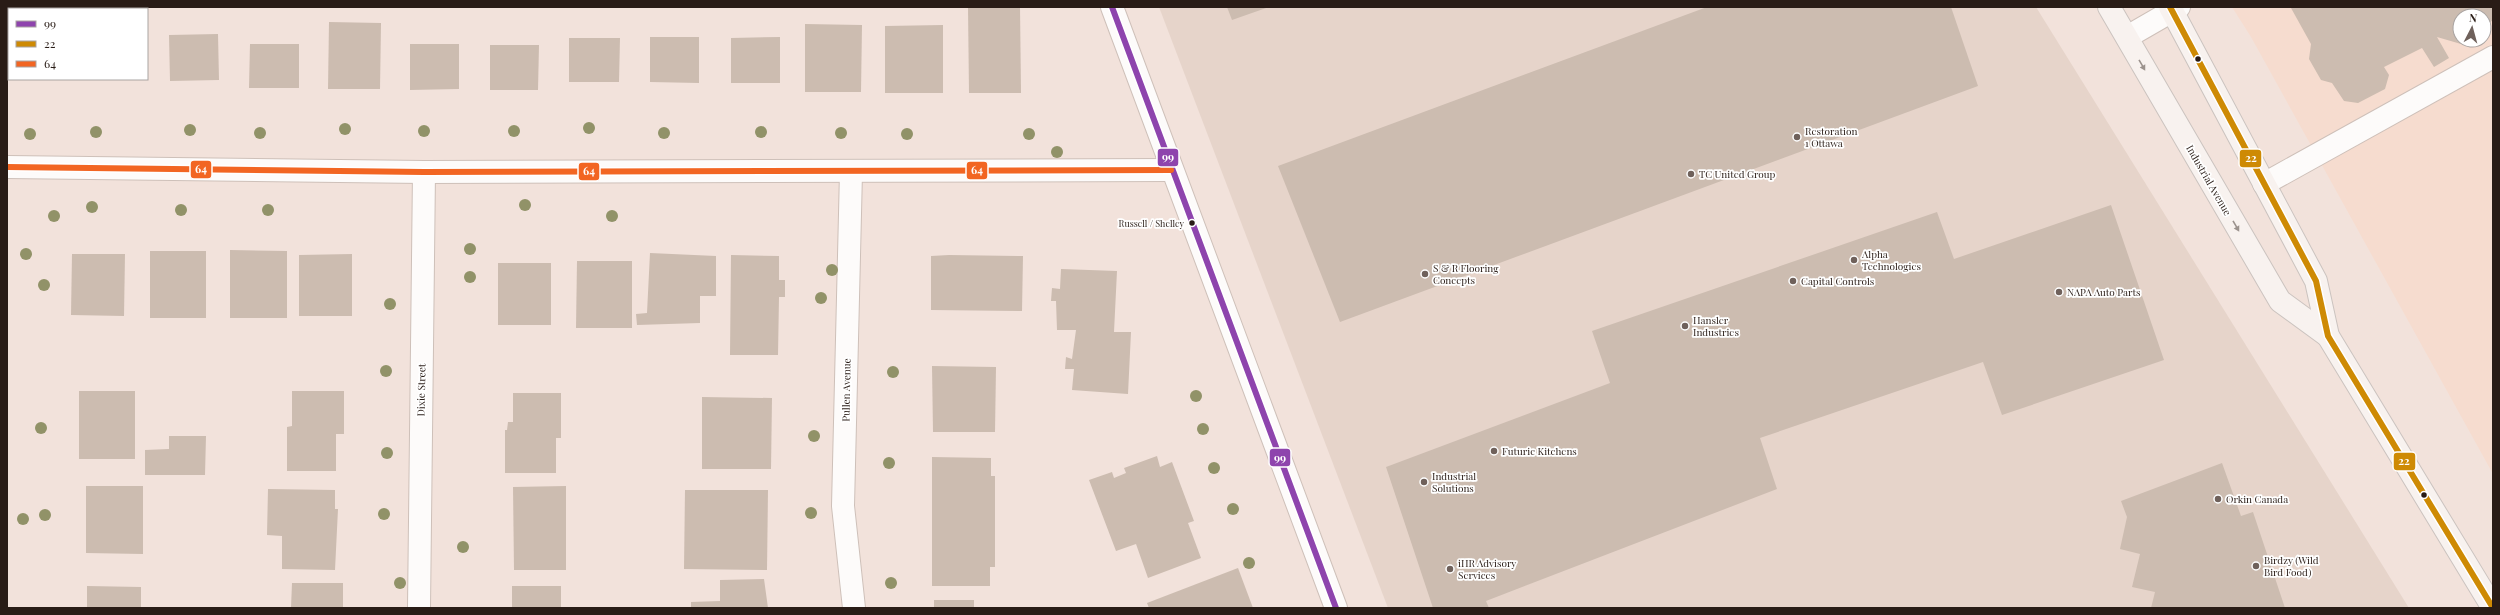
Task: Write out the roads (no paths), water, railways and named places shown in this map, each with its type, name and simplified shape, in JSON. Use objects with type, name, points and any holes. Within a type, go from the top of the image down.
[{"type":"main road","name":"Industrial Avenue","points":[[2109,7],[2280,301],[2328,336]]},
{"type":"main road","name":"Industrial Avenue","points":[[2174,8],[2264,184],[2316,281],[2328,336],[2493,608]]},
{"type":"street","points":[[1112,7],[1171,170],[1336,608]]},
{"type":"street","points":[[2127,37],[2174,8]]},
{"type":"street","points":[[2264,184],[2493,57]]},
{"type":"street","points":[[7,167],[424,172],[1171,170]]},
{"type":"street","name":"Dixie Street","points":[[419,608],[424,172]]},
{"type":"street","name":"Pullen Avenue","points":[[851,172],[843,506],[854,608]]},
{"type":"place","name":"Restoration 1 Ottawa","points":[[1797,137]]},
{"type":"place","name":"TC United Group","points":[[1691,174]]},
{"type":"place","name":"Russell / Shelley","points":[[1192,223]]},
{"type":"place","name":"Alpha Technologies","points":[[1854,260]]},
{"type":"place","name":"S & R Flooring Concepts","points":[[1425,274]]},
{"type":"place","name":"Capital Controls","points":[[1793,281]]},
{"type":"place","name":"NAPA Auto Parts","points":[[2059,292]]},
{"type":"place","name":"Hansler Industries","points":[[1685,326]]},
{"type":"place","name":"Futuric Kitchens","points":[[1494,451]]},
{"type":"place","name":"Industrial Solutions","points":[[1424,482]]},
{"type":"place","name":"Orkin Canada","points":[[2218,499]]},
{"type":"place","name":"Birdzy (Wild Bird Food)","points":[[2256,566]]},
{"type":"place","name":"iHR Advisory Services","points":[[1450,569]]}]
